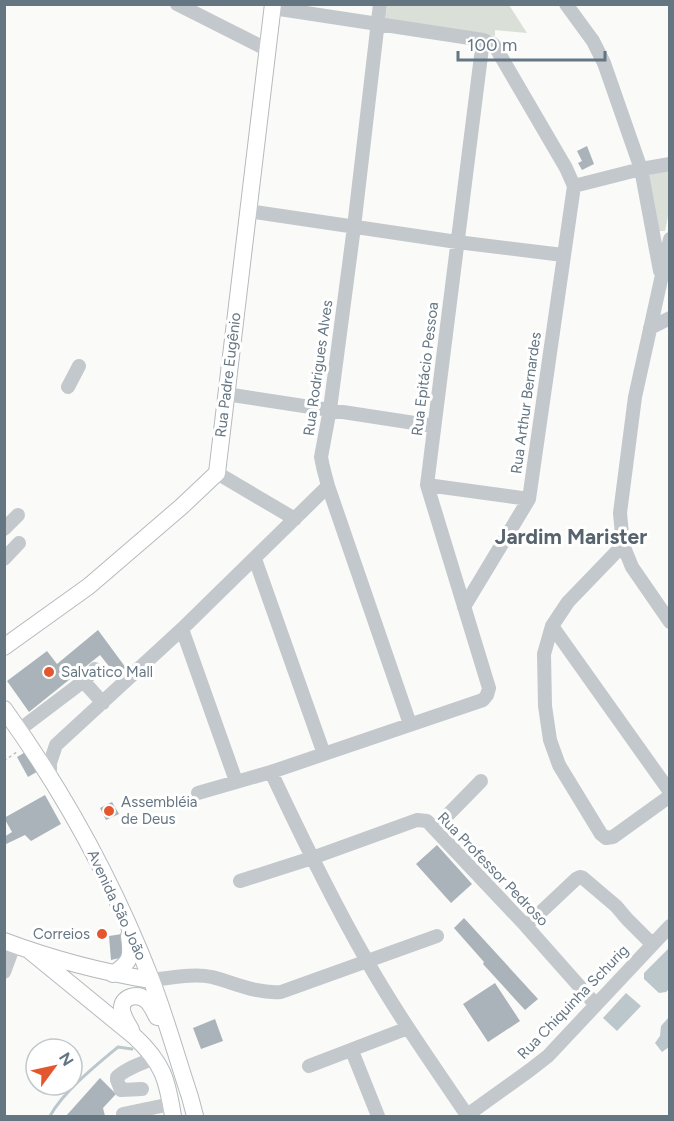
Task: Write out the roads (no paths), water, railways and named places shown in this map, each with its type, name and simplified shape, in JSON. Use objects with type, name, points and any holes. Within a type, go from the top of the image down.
[{"type":"main road","name":"Rua Padre Eugênio","points":[[217,473],[273,6]]},
{"type":"main road","points":[[4,647],[89,586],[217,473]]},
{"type":"main road","name":"Avenida São João","points":[[4,709],[87,841],[126,921],[151,980],[195,1116]]},
{"type":"main road","points":[[113,974],[130,958],[126,921]]},
{"type":"main road","points":[[9,943],[113,974],[151,980]]},
{"type":"main road","points":[[30,951],[134,1036],[155,1058],[164,1075],[172,1110]]},
{"type":"main road","points":[[134,1036],[125,1019],[122,1005],[125,1000],[137,996],[147,1000],[175,1052]]},
{"type":"street","points":[[177,4],[268,50]]},
{"type":"street","name":"Rua Rodrigues Alves","points":[[380,4],[354,227],[330,409],[321,458],[328,486],[410,724]]},
{"type":"street","points":[[566,4],[593,41],[604,63],[640,169],[661,278]]},
{"type":"street","points":[[273,6],[488,42],[566,168],[573,186],[669,164]]},
{"type":"street","name":"Rua Epitácio Pessoa","points":[[410,724],[483,700],[489,688],[427,485],[457,242],[488,42]]},
{"type":"street","name":"Rua Arthur Bernardes","points":[[464,607],[529,499],[573,186]]},
{"type":"street","points":[[249,211],[457,242],[563,255]]},
{"type":"street","points":[[669,239],[635,397],[621,513],[623,545],[632,567],[669,622]]},
{"type":"street","points":[[650,328],[669,318]]},
{"type":"street","points":[[68,387],[79,366]]},
{"type":"street","points":[[226,394],[434,426]]},
{"type":"street","points":[[217,473],[295,519]]},
{"type":"street","points":[[427,485],[529,499]]},
{"type":"street","points":[[50,780],[50,763],[56,745],[182,629],[328,486]]},
{"type":"street","points":[[4,529],[18,515]]},
{"type":"street","points":[[4,559],[19,543]]},
{"type":"street","points":[[623,545],[568,602],[552,626],[544,654],[545,706],[550,740],[559,765],[601,834],[606,838],[613,837],[669,796]]},
{"type":"street","points":[[255,559],[324,754]]},
{"type":"street","points":[[552,626],[669,792]]},
{"type":"street","points":[[182,629],[236,782]]},
{"type":"street","points":[[23,737],[84,682],[95,669]]},
{"type":"street","points":[[84,682],[103,703]]},
{"type":"street","points":[[198,793],[271,772],[410,724]]},
{"type":"street","points":[[271,772],[312,858],[367,961],[466,1116]]},
{"type":"street","points":[[435,828],[482,781]]},
{"type":"street","name":"Rua Professor Pedroso","points":[[240,881],[417,820],[427,821],[596,1005]]},
{"type":"street","points":[[525,926],[580,877],[616,906],[652,944]]},
{"type":"street","name":"Rua Chiquinha Schurig","points":[[466,1116],[540,1063],[669,926]]},
{"type":"street","points":[[151,980],[202,976],[262,991],[281,992],[437,936]]},
{"type":"street","points":[[4,972],[9,943]]},
{"type":"street","points":[[309,1066],[408,1028]]},
{"type":"street","points":[[352,1051],[378,1116]]},
{"type":"street","points":[[142,1089],[121,1090],[117,1077],[155,1058]]},
{"type":"street","points":[[123,1114],[172,1110]]},
{"type":"waterway","points":[[50,1116],[72,1088],[118,1047],[132,1049]]},
{"type":"place","name":"Salvatico Mall","points":[[49,672]]},
{"type":"place","name":"Assembléia de Deus","points":[[109,811]]},
{"type":"place","name":"Correios","points":[[102,934]]},
{"type":"district","name":"Jardim Marister","points":[[571,536]]}]
